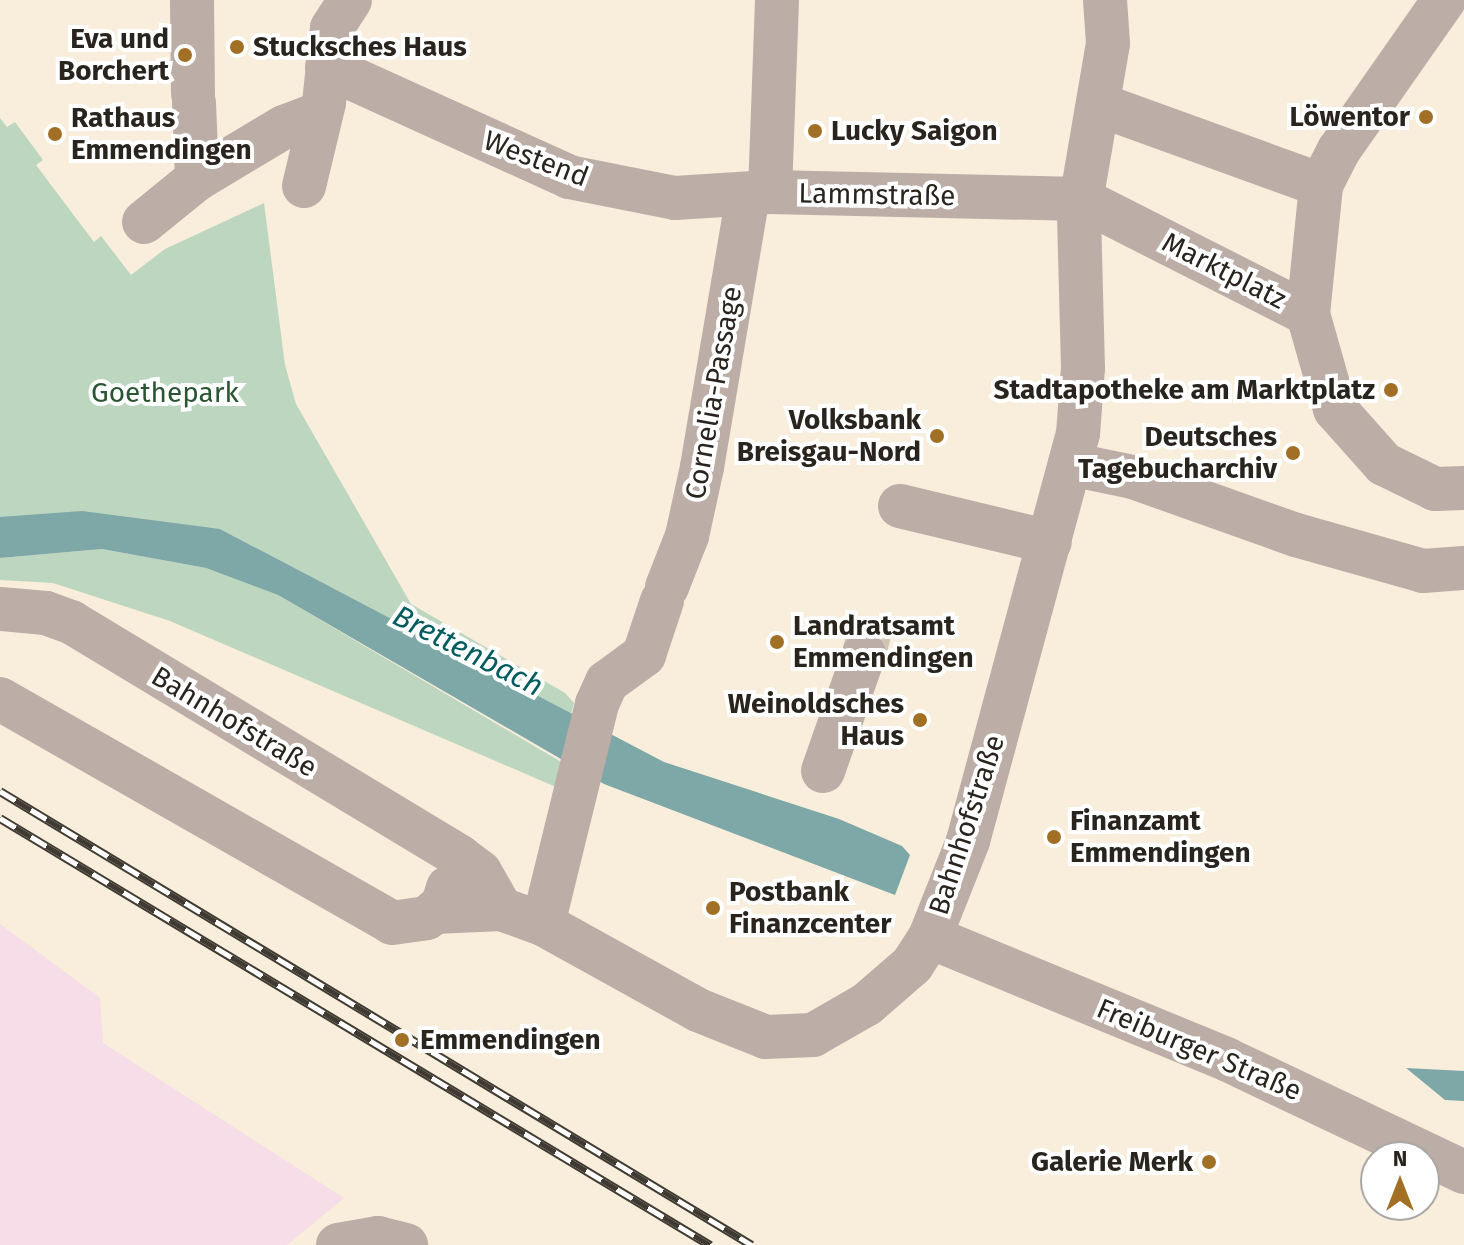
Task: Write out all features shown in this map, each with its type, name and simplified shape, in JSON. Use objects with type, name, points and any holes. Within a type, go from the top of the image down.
[{"type":"street","points":[[192,0],[197,179]]},
{"type":"street","points":[[304,186],[326,87],[332,28],[350,0]]},
{"type":"street","name":"Lammstraße","points":[[777,0],[759,194],[1081,199]]},
{"type":"street","points":[[1105,0],[1108,43],[1100,105],[1081,199],[1083,368],[1074,449],[1133,477],[1296,535],[1450,574]]},
{"type":"street","points":[[1308,314],[1321,185],[1339,150],[1444,0]]},
{"type":"street","points":[[144,222],[197,179],[284,127],[326,87]]},
{"type":"street","name":"Westend","points":[[326,87],[569,177],[675,198],[759,194]]},
{"type":"street","points":[[1100,105],[1321,185]]},
{"type":"street","name":"Cornelia-Passage","points":[[543,924],[593,718],[607,682],[644,655],[687,536],[759,194]]},
{"type":"street","name":"Marktplatz","points":[[1081,199],[1308,314],[1335,409],[1384,464],[1435,489],[1464,488]]},
{"type":"street","name":"Bahnhofstraße","points":[[0,699],[392,923],[413,923],[435,912],[501,909],[543,924],[698,1010],[766,1037],[790,1039],[813,1035],[867,1004],[912,965],[930,937],[968,841],[1074,449]]},
{"type":"street","points":[[900,506],[1050,542]]},
{"type":"street","name":"Bahnhofstraße","points":[[0,609],[46,613],[71,622],[460,857],[480,872],[501,909]]},
{"type":"street","points":[[823,771],[864,654]]},
{"type":"street","points":[[435,912],[460,857]]},
{"type":"street","name":"Freiburger Straße","points":[[930,937],[1228,1060],[1464,1172]]},
{"type":"street","points":[[338,1245],[378,1238],[406,1245]]},
{"type":"shaded area","points":[[0,924],[100,998],[103,1043],[344,1198],[287,1245],[0,1245]]},
{"type":"green space","name":"Goethepark","points":[[0,118],[7,127],[15,122],[43,160],[36,165],[94,242],[101,236],[131,275],[165,249],[264,203],[285,365],[296,404],[411,604],[565,693],[574,703],[571,714],[220,529],[0,517]]},
{"type":"green space","points":[[102,549],[206,568],[278,595],[563,763],[556,787],[170,621],[53,583],[0,580],[0,558]]},
{"type":"water","points":[[82,511],[220,529],[664,762],[839,819],[902,846],[910,855],[895,895],[604,784],[278,595],[206,568],[102,549],[0,558],[0,517]]},
{"type":"water","points":[[1406,1068],[1464,1071],[1464,1101],[1445,1100]]},
{"type":"tunnel","points":[[864,654],[872,621]]},
{"type":"railway","points":[[0,791],[752,1245]]},
{"type":"railway","points":[[0,818],[710,1245]]},
{"type":"place","name":"Stucksches Haus","points":[[237,47]]},
{"type":"place","name":"Eva und Borchert","points":[[185,55]]},
{"type":"place","name":"Löwentor","points":[[1426,117]]},
{"type":"place","name":"Lucky Saigon","points":[[815,131]]},
{"type":"place","name":"Rathaus Emmendingen","points":[[55,134]]},
{"type":"place","name":"Stadtapotheke am Marktplatz","points":[[1391,390]]},
{"type":"place","name":"Volksbank Breisgau-Nord","points":[[937,436]]},
{"type":"place","name":"Deutsches Tagebucharchiv","points":[[1293,453]]},
{"type":"place","name":"Landratsamt Emmendingen","points":[[777,642]]},
{"type":"place","name":"Weinoldsches Haus","points":[[920,720]]},
{"type":"place","name":"Finanzamt Emmendingen","points":[[1054,837]]},
{"type":"place","name":"Postbank Finanzcenter","points":[[713,908]]},
{"type":"place","name":"Emmendingen","points":[[402,1040]]},
{"type":"place","name":"Galerie Merk","points":[[1209,1162]]},
{"type":"water label","name":"Brettenbach","points":[[468,651]]}]
